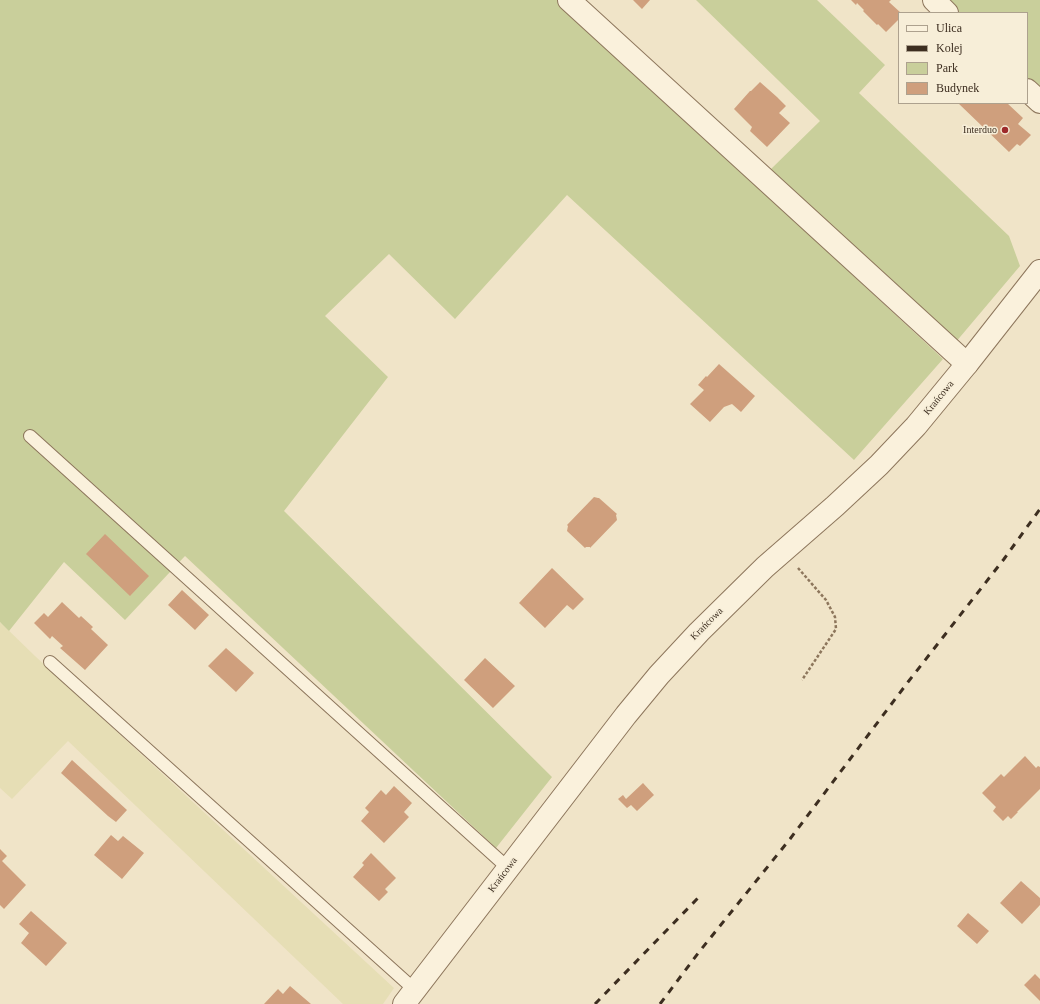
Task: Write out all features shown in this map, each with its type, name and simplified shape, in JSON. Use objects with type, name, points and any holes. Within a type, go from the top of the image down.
[{"type":"street","points":[[569,0],[967,364]]},
{"type":"street","points":[[934,0],[946,12]]},
{"type":"street","points":[[1028,91],[1040,102]]},
{"type":"street","name":"Krańcowa","points":[[409,997],[626,714],[659,675],[704,626],[765,567],[835,506],[879,465],[916,426],[1040,271]]},
{"type":"lane","points":[[30,436],[508,868]]},
{"type":"lane","points":[[50,662],[409,997]]},
{"type":"path","points":[[783,551],[826,600],[835,616],[836,628],[802,680]]},
{"type":"shaded area","points":[[0,622],[394,988],[383,1004],[343,1004],[68,741],[12,799],[0,788]]},
{"type":"green space","points":[[0,0],[557,0],[943,359],[854,460],[567,195],[455,319],[389,254],[325,316],[388,377],[284,511],[552,777],[496,848],[185,556],[125,620],[64,562],[9,631],[0,622]]},
{"type":"green space","points":[[696,0],[817,0],[885,65],[859,93],[1009,236],[1020,266],[955,343],[771,169],[820,121]]},
{"type":"green space","points":[[946,0],[1040,0],[1040,89],[1028,78],[1028,12],[959,12]]},
{"type":"building","points":[[633,0],[650,0],[642,9]]},
{"type":"building","points":[[851,0],[891,0],[889,2],[900,12],[898,12],[898,20],[886,32],[863,11],[864,10],[857,3],[856,5]]},
{"type":"building","points":[[760,82],[786,106],[779,113],[790,123],[767,147],[750,131],[752,127],[734,109]]},
{"type":"building","name":"Interduo","points":[[959,104],[1008,104],[1023,118],[1018,124],[1031,135],[1020,146],[1017,144],[1009,152]]},
{"type":"building","points":[[719,364],[755,396],[741,412],[732,404],[724,407],[710,422],[690,404],[704,390],[698,385]]},
{"type":"building","points":[[594,497],[599,498],[617,514],[617,520],[590,548],[585,548],[567,531],[567,525]]},
{"type":"building","points":[[105,534],[149,576],[130,596],[86,554]]},
{"type":"building","points":[[552,568],[584,599],[573,610],[567,605],[545,628],[519,603]]},
{"type":"building","points":[[182,590],[209,615],[195,630],[168,605]]},
{"type":"building","points":[[62,602],[79,618],[81,616],[93,627],[91,629],[108,645],[85,670],[60,648],[63,646],[52,636],[50,639],[34,623],[44,613],[48,617]]},
{"type":"building","points":[[226,648],[254,673],[236,692],[208,666]]},
{"type":"building","points":[[485,658],[515,686],[493,708],[464,680]]},
{"type":"building","points":[[1025,756],[1036,768],[1038,766],[1040,767],[1040,789],[1011,819],[1008,816],[1003,821],[993,811],[996,807],[982,793],[1001,774],[1004,777]]},
{"type":"building","points":[[72,760],[127,810],[116,822],[61,773]]},
{"type":"building","points":[[643,783],[654,795],[637,811],[631,805],[627,808],[618,799],[623,795],[626,799]]},
{"type":"building","points":[[394,786],[412,803],[404,812],[409,817],[384,843],[361,821],[369,812],[365,808],[381,790],[386,795]]},
{"type":"building","points":[[111,835],[118,841],[123,836],[144,853],[122,879],[94,855]]},
{"type":"building","points":[[0,849],[7,856],[2,861],[26,885],[4,909],[0,905]]},
{"type":"building","points":[[371,853],[396,878],[385,889],[388,892],[379,901],[353,877],[364,865],[362,863]]},
{"type":"building","points":[[1021,881],[1040,898],[1040,905],[1022,924],[1000,903]]},
{"type":"building","points":[[31,911],[67,943],[46,966],[21,943],[29,933],[19,924]]},
{"type":"building","points":[[968,913],[989,931],[977,944],[957,926]]},
{"type":"building","points":[[1035,974],[1040,979],[1040,1001],[1024,985]]},
{"type":"building","points":[[290,986],[311,1004],[264,1004],[278,989],[283,994]]},
{"type":"railway","points":[[660,1004],[699,952],[790,839],[908,682],[1004,559],[1040,509]]},
{"type":"railway","points":[[595,1004],[698,898]]},
{"type":"place","name":"Interduo","points":[[1005,130]]}]
